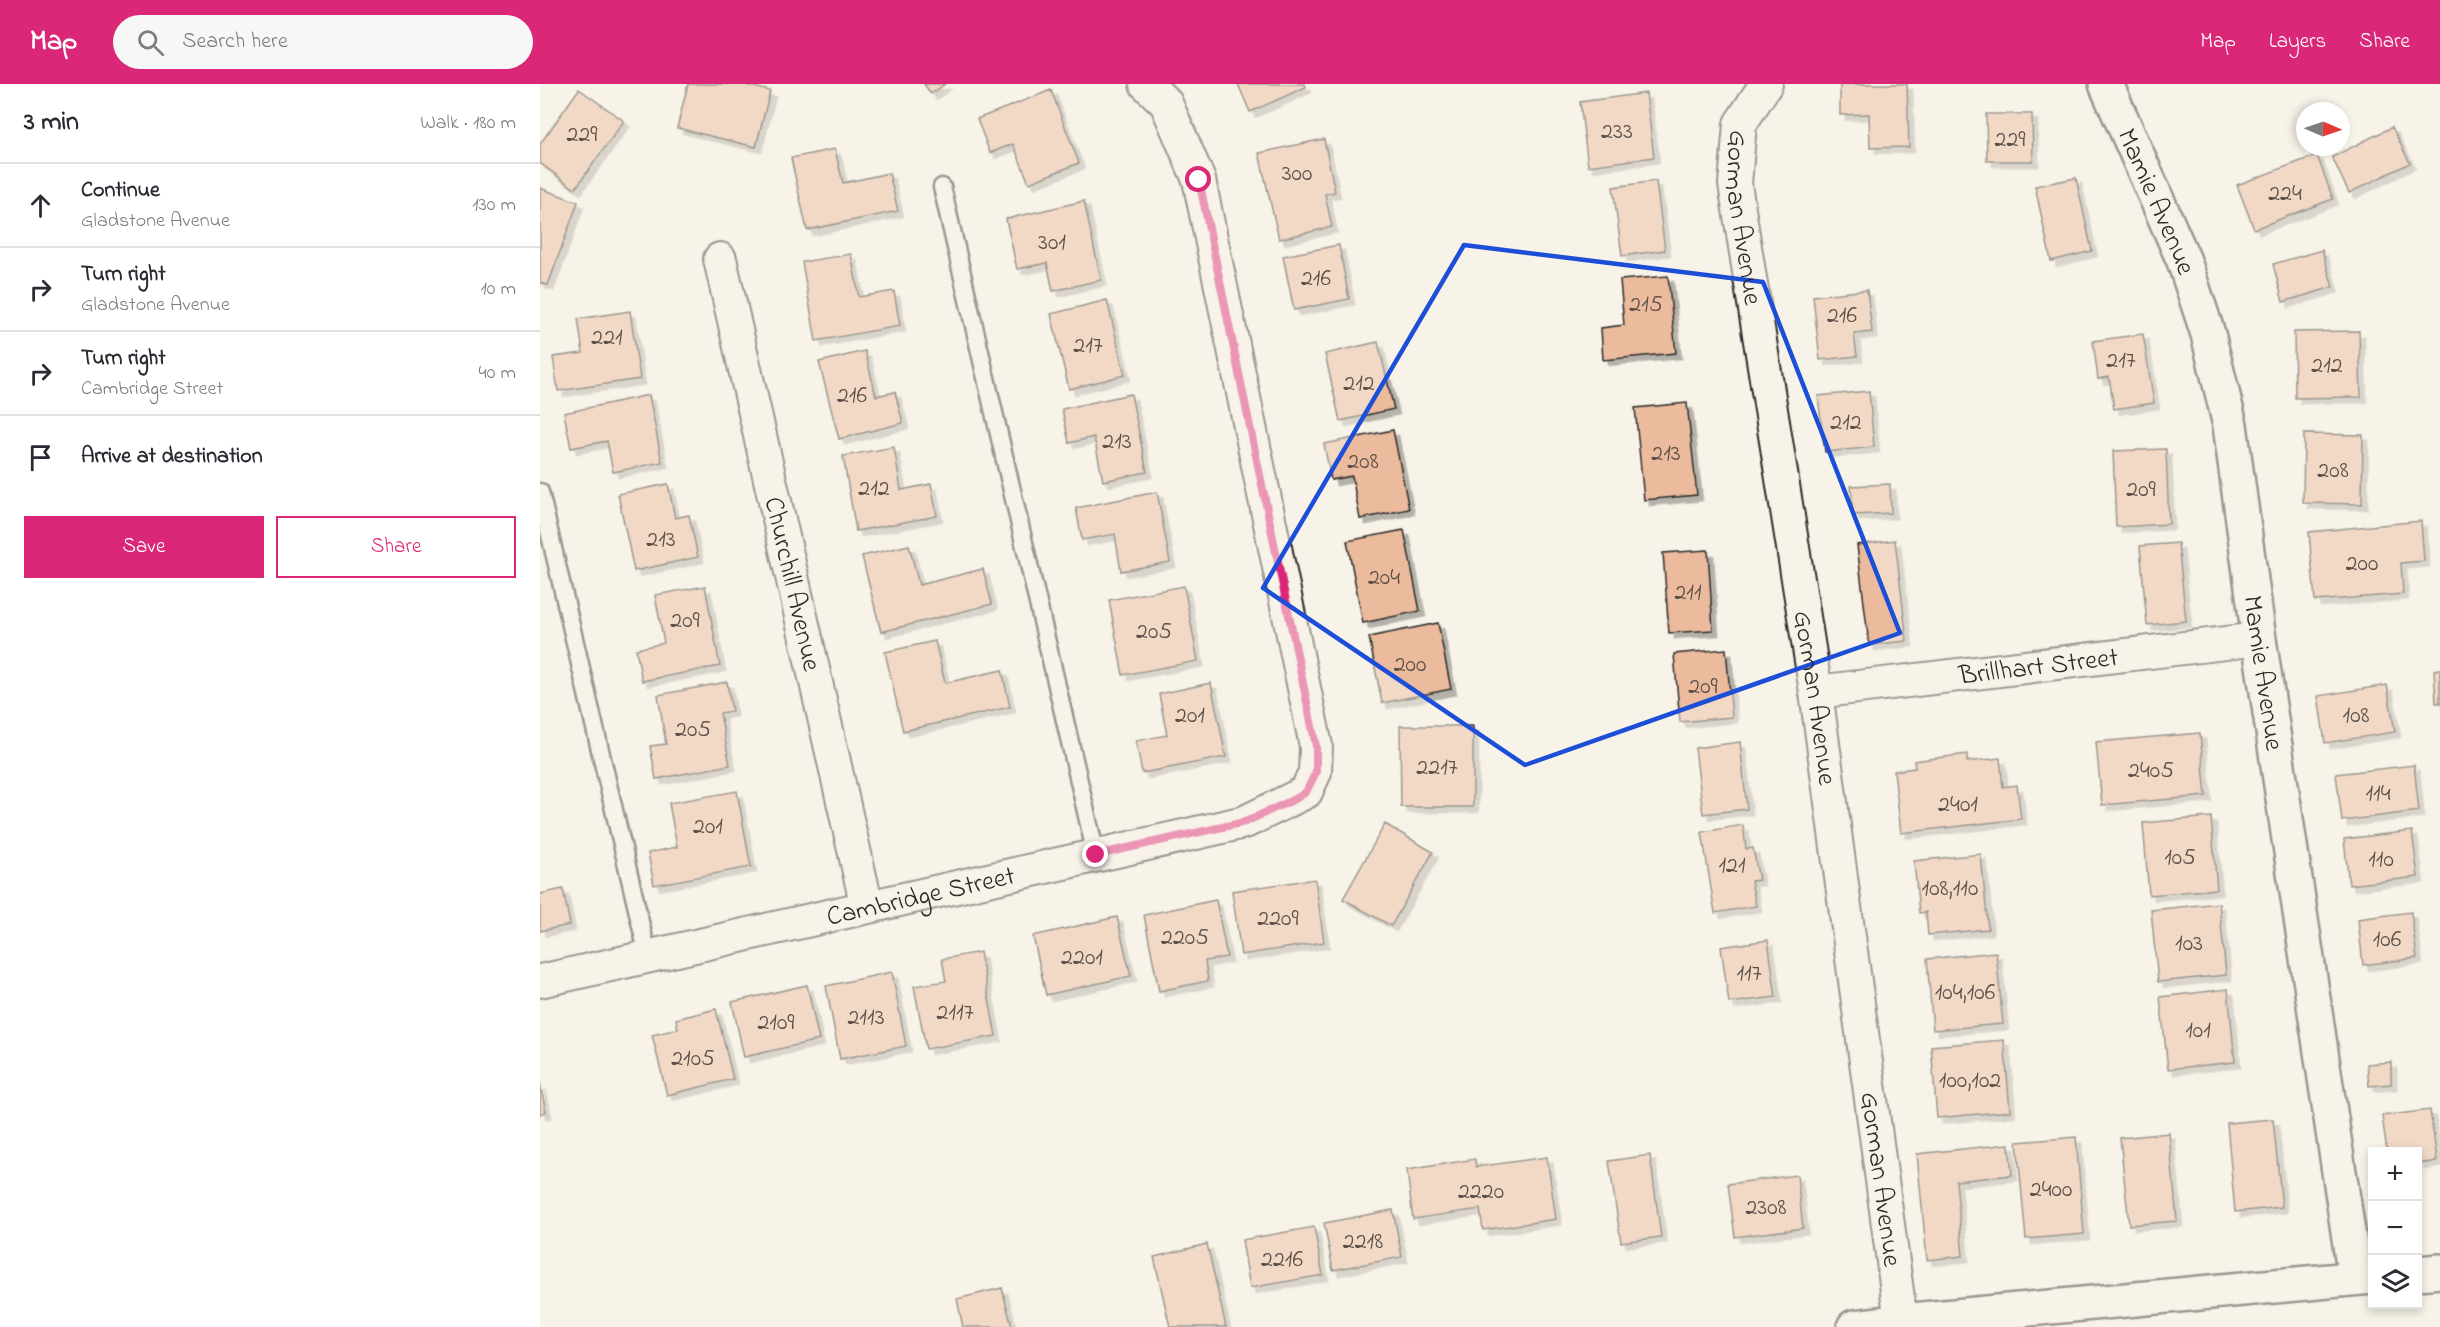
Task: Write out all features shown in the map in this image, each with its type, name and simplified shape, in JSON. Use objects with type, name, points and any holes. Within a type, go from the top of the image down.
[{"type":"street","name":"Cambridge Street","points":[[540,981],[1245,822],[1306,792],[1316,772],[1316,746],[1199,180],[1166,103],[1146,84]]},
{"type":"street","name":"Gorman Avenue","points":[[1766,84],[1740,124],[1735,184],[1816,692],[1901,1321]]},
{"type":"street","name":"Mamie Avenue","points":[[2106,84],[2184,261],[2208,334],[2230,424],[2259,639],[2364,1277]]},
{"type":"street","name":"Churchill Avenue","points":[[720,259],[867,907]]},
{"type":"street","name":"Brillhart Street","points":[[1816,692],[2259,639]]},
{"type":"street","points":[[2422,1273],[2440,1271]]},
{"type":"street","points":[[1854,1327],[1901,1321],[2030,1318],[2364,1277]]},
{"type":"lane","points":[[942,187],[1096,855]]},
{"type":"lane","points":[[540,492],[648,956]]},
{"type":"highlighted area","points":[[1464,245],[1763,282],[1900,633],[1525,765],[1263,588]]},
{"type":"building","points":[[688,84],[742,84],[770,91],[756,147],[677,128]]},
{"type":"building","points":[[924,84],[945,84],[931,94]]},
{"type":"building","points":[[1238,84],[1304,84],[1306,87],[1250,112]]},
{"type":"building","points":[[1840,84],[1907,84],[1909,147],[1870,148],[1869,114],[1840,115]]},
{"type":"building","points":[[579,89],[624,121],[575,189],[540,163],[540,144]]},
{"type":"building","points":[[1051,90],[1079,163],[1029,183],[1013,144],[990,153],[977,119]]},
{"type":"building","points":[[1646,93],[1654,157],[1588,166],[1580,102]]},
{"type":"building","points":[[1986,114],[2032,114],[2033,161],[1987,161]]},
{"type":"building","points":[[2392,127],[2410,163],[2349,193],[2332,157],[2350,156],[2350,148]]},
{"type":"building","points":[[1324,139],[1335,192],[1325,194],[1332,227],[1279,239],[1259,153]]},
{"type":"building","points":[[835,149],[843,183],[889,173],[898,211],[807,230],[791,158]]},
{"type":"building","points":[[2317,156],[2333,199],[2254,229],[2237,185]]},
{"type":"building","points":[[2076,178],[2092,251],[2051,261],[2035,186]]},
{"type":"building","points":[[1656,181],[1665,250],[1622,256],[1613,187]]},
{"type":"building","points":[[540,188],[578,202],[548,285],[540,283]]},
{"type":"building","points":[[1084,201],[1101,280],[1053,291],[1047,263],[1017,269],[1006,219]]},
{"type":"building","points":[[1339,245],[1349,299],[1294,310],[1283,256]]},
{"type":"building","points":[[2322,250],[2333,287],[2283,302],[2273,264]]},
{"type":"building","points":[[851,254],[859,297],[894,291],[900,326],[816,341],[802,262]]},
{"type":"building","points":[[1668,276],[1676,353],[1603,360],[1601,328],[1624,325],[1620,280]]},
{"type":"building","points":[[1867,290],[1872,332],[1854,334],[1857,356],[1820,360],[1813,296]]},
{"type":"building","points":[[1107,300],[1125,375],[1069,389],[1051,314]]},
{"type":"building","points":[[630,311],[640,379],[558,391],[553,357],[583,353],[578,319]]},
{"type":"building","points":[[2359,331],[2361,397],[2295,398],[2294,332]]},
{"type":"building","points":[[2143,334],[2154,403],[2114,409],[2109,377],[2098,379],[2093,341]]},
{"type":"building","points":[[1378,342],[1394,409],[1340,421],[1325,354]]},
{"type":"building","points":[[865,351],[876,396],[895,392],[903,423],[839,439],[819,362]]},
{"type":"building","points":[[1869,391],[1874,447],[1825,452],[1818,396]]},
{"type":"building","points":[[1131,394],[1147,472],[1103,481],[1094,437],[1069,443],[1062,409]]},
{"type":"building","points":[[649,395],[662,462],[613,472],[607,441],[571,448],[564,413]]},
{"type":"building","points":[[1687,403],[1697,495],[1644,500],[1635,408]]},
{"type":"building","points":[[1393,430],[1409,509],[1360,519],[1352,476],[1331,480],[1324,444]]},
{"type":"building","points":[[2304,434],[2363,435],[2362,504],[2303,503]]},
{"type":"building","points":[[894,447],[901,490],[931,484],[937,516],[856,531],[843,456]]},
{"type":"building","points":[[2166,449],[2169,524],[2116,527],[2113,451]]},
{"type":"building","points":[[668,484],[675,518],[689,515],[698,557],[634,571],[618,494]]},
{"type":"building","points":[[1890,484],[1891,513],[1853,515],[1851,486]]},
{"type":"building","points":[[1157,492],[1170,562],[1121,571],[1115,534],[1082,540],[1076,508]]},
{"type":"building","points":[[2421,521],[2424,561],[2401,563],[2403,594],[2315,601],[2309,532]]},
{"type":"building","points":[[1404,530],[1420,611],[1363,623],[1347,541]]},
{"type":"building","points":[[1895,540],[1907,641],[1869,645],[1857,545]]},
{"type":"building","points":[[2178,543],[2186,621],[2147,625],[2140,546]]},
{"type":"building","points":[[909,545],[919,585],[983,569],[992,604],[881,632],[862,556]]},
{"type":"building","points":[[1708,550],[1713,630],[1669,633],[1663,553]]},
{"type":"building","points":[[705,586],[720,666],[642,681],[636,649],[664,643],[655,595]]},
{"type":"building","points":[[1184,586],[1198,661],[1123,675],[1109,600]]},
{"type":"building","points":[[1438,623],[1451,689],[1382,703],[1369,637]]},
{"type":"building","points":[[935,641],[945,683],[1002,670],[1010,707],[903,731],[885,652]]},
{"type":"building","points":[[1726,649],[1732,717],[1680,722],[1674,654]]},
{"type":"building","points":[[2440,669],[2440,703],[2436,703],[2434,670]]},
{"type":"building","points":[[727,682],[732,711],[720,713],[730,765],[656,779],[650,746],[666,744],[658,695]]},
{"type":"building","points":[[1211,683],[1226,757],[1142,773],[1136,741],[1167,735],[1159,694]]},
{"type":"building","points":[[2387,685],[2395,732],[2325,743],[2318,696]]},
{"type":"building","points":[[1400,726],[1473,726],[1473,807],[1401,807]]},
{"type":"building","points":[[2200,733],[2206,796],[2102,805],[2096,742]]},
{"type":"building","points":[[1740,742],[1747,809],[1703,814],[1695,748]]},
{"type":"building","points":[[1967,754],[1967,762],[2000,758],[2003,787],[2017,785],[2021,819],[1901,833],[1894,771],[1915,768],[1914,761]]},
{"type":"building","points":[[2414,765],[2419,811],[2342,821],[2336,774]]},
{"type":"building","points":[[737,791],[751,867],[654,885],[648,853],[677,847],[669,803]]},
{"type":"building","points":[[2211,817],[2217,889],[2149,895],[2143,823]]},
{"type":"building","points":[[1385,824],[1433,852],[1391,926],[1343,899]]},
{"type":"building","points":[[1743,825],[1746,849],[1753,848],[1759,880],[1751,881],[1756,906],[1715,913],[1702,832]]},
{"type":"building","points":[[2412,831],[2418,877],[2349,885],[2344,839]]},
{"type":"building","points":[[1981,854],[1988,929],[1928,935],[1926,912],[1919,913],[1914,861]]},
{"type":"building","points":[[1315,879],[1324,942],[1241,955],[1232,891]]},
{"type":"building","points":[[563,889],[570,925],[540,931],[540,894]]},
{"type":"building","points":[[1216,900],[1227,957],[1205,961],[1208,981],[1159,991],[1144,915]]},
{"type":"building","points":[[2219,903],[2226,975],[2158,982],[2151,910]]},
{"type":"building","points":[[2411,912],[2417,958],[2363,965],[2358,919]]},
{"type":"building","points":[[1117,917],[1131,976],[1046,995],[1033,936]]},
{"type":"building","points":[[1768,940],[1776,997],[1729,1003],[1721,947]]},
{"type":"building","points":[[980,952],[996,1036],[926,1049],[914,986],[946,981],[942,959]]},
{"type":"building","points":[[1996,952],[2003,1024],[1933,1030],[1927,959]]},
{"type":"building","points":[[892,972],[906,1046],[840,1059],[826,986]]},
{"type":"building","points":[[807,985],[819,1040],[744,1057],[732,1002]]},
{"type":"building","points":[[2228,989],[2235,1062],[2168,1069],[2160,997]]},
{"type":"building","points":[[716,1009],[733,1079],[667,1095],[652,1035],[678,1029],[676,1019]]},
{"type":"building","points":[[2004,1040],[2010,1111],[1937,1118],[1931,1046]]},
{"type":"building","points":[[2391,1062],[2391,1084],[2369,1086],[2367,1064]]},
{"type":"building","points":[[540,1083],[546,1112],[540,1114]]},
{"type":"building","points":[[2430,1110],[2437,1161],[2422,1163],[2422,1147],[2386,1147],[2382,1116]]},
{"type":"building","points":[[2273,1119],[2282,1207],[2235,1212],[2227,1123]]},
{"type":"building","points":[[2169,1133],[2177,1221],[2129,1225],[2120,1138]]},
{"type":"building","points":[[2076,1137],[2084,1234],[2026,1239],[2017,1142]]},
{"type":"building","points":[[2009,1144],[2012,1175],[1956,1181],[1963,1256],[1927,1260],[1917,1154]]},
{"type":"building","points":[[1650,1155],[1661,1237],[1621,1242],[1609,1161]]},
{"type":"building","points":[[1547,1157],[1556,1219],[1483,1230],[1480,1209],[1413,1219],[1407,1170],[1475,1159],[1476,1167]]},
{"type":"building","points":[[1797,1175],[1803,1228],[1735,1237],[1728,1184]]},
{"type":"building","points":[[1393,1210],[1402,1257],[1333,1270],[1324,1223]]},
{"type":"building","points":[[1314,1227],[1323,1275],[1250,1288],[1242,1240]]},
{"type":"building","points":[[1207,1244],[1226,1327],[1170,1327],[1154,1257]]},
{"type":"building","points":[[1002,1288],[1012,1327],[963,1327],[957,1299]]},
{"type":"route","points":[[1096,855],[1245,822],[1306,792],[1316,772],[1316,746],[1199,180]]}]
